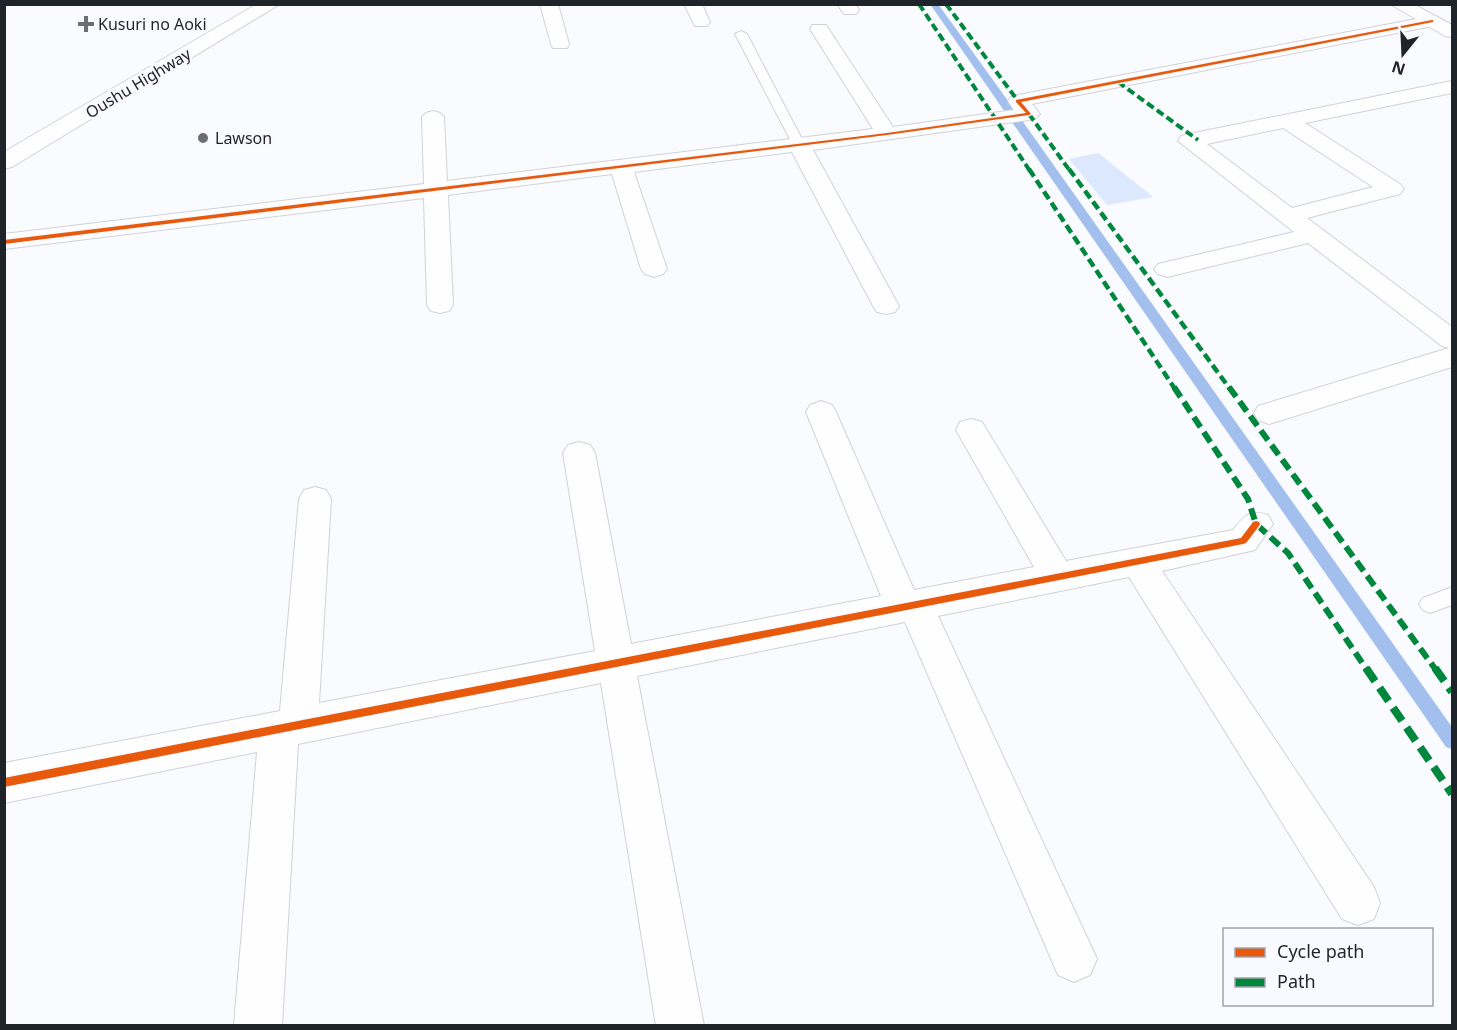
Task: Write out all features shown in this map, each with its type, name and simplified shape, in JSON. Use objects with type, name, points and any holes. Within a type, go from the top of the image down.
[{"type":"main road","name":"Oushu Highway","points":[[4,162],[271,4]]},
{"type":"main road","points":[[549,4],[560,44]]},
{"type":"main road","points":[[693,4],[701,22]]},
{"type":"main road","points":[[1399,4],[1433,13],[1452,32]]},
{"type":"main road","points":[[4,242],[887,134],[1029,114],[1018,100],[1433,13],[1452,13]]},
{"type":"main road","points":[[819,28],[887,134]]},
{"type":"main road","points":[[1452,87],[1189,141],[1452,340]]},
{"type":"main road","points":[[433,117],[440,305]]},
{"type":"main road","points":[[1287,121],[1392,189],[1288,216]]},
{"type":"main road","points":[[798,145],[886,306]]},
{"type":"main road","points":[[621,167],[654,269]]},
{"type":"main road","points":[[1167,269],[1313,235]]},
{"type":"main road","points":[[1269,413],[1452,357]]},
{"type":"main road","points":[[821,412],[1074,959]]},
{"type":"main road","points":[[971,430],[1057,577]]},
{"type":"main road","points":[[579,453],[680,1026]]},
{"type":"main road","points":[[258,1025],[315,499]]},
{"type":"main road","points":[[4,783],[1243,541],[1256,524]]},
{"type":"main road","points":[[1137,561],[1358,903]]},
{"type":"lane","points":[[741,34],[798,145]]},
{"type":"lane","points":[[1430,604],[1452,596]]},
{"type":"shaded area","points":[[1098,153],[1153,197],[1107,205],[1069,159]]},
{"type":"waterway","points":[[934,4],[1452,741]]},
{"type":"marked path","points":[[919,4],[1248,499],[1256,524],[1288,553],[1452,794]]},
{"type":"marked path","points":[[946,4],[1018,101]]},
{"type":"marked path","points":[[1118,82],[1198,140]]},
{"type":"marked path","points":[[1029,114],[1452,692]]},
{"type":"cycle path","points":[[4,242],[887,134],[1029,114],[1018,101],[1432,21]]},
{"type":"cycle path","points":[[4,783],[1243,541],[1256,524]]},
{"type":"place","name":"Kusuri no Aoki","points":[[86,24]]},
{"type":"place","name":"Lawson","points":[[203,138]]}]
